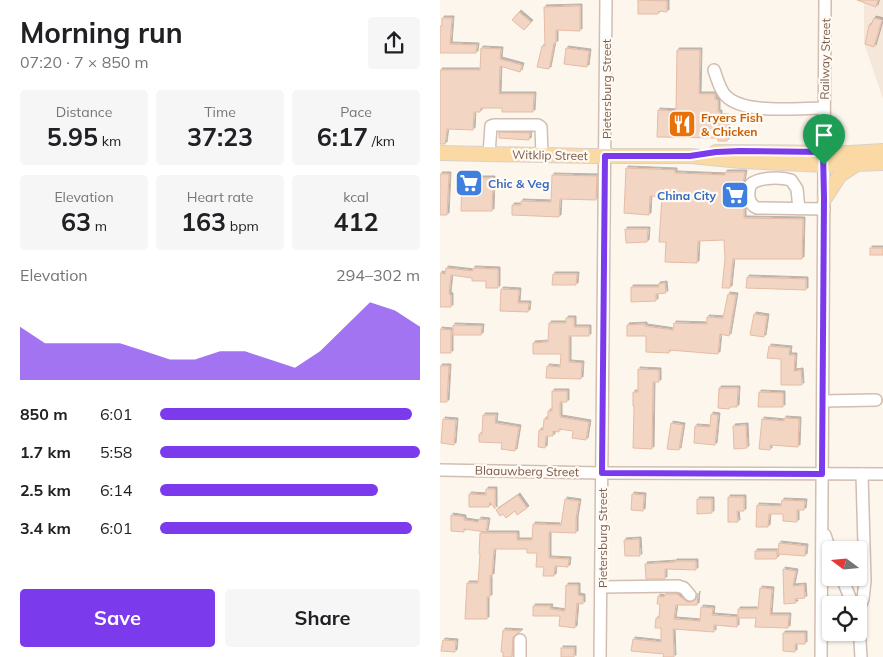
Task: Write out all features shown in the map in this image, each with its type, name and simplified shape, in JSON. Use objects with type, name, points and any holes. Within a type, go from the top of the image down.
[{"type":"main road","name":"Witklip Street","points":[[440,153],[690,156],[740,151],[824,159]]},
{"type":"main road","points":[[824,159],[850,153],[883,151]]},
{"type":"main road","points":[[824,159],[855,165],[883,163]]},
{"type":"main road","points":[[824,204],[840,175],[855,165]]},
{"type":"street","name":"Pietersburg Street","points":[[600,657],[606,0]]},
{"type":"street","name":"Railway Street","points":[[821,657],[825,0]]},
{"type":"street","points":[[714,70],[721,89],[726,96],[740,104],[755,108],[824,108]]},
{"type":"street","points":[[489,154],[491,126],[538,125],[541,127],[542,155]]},
{"type":"street","points":[[799,209],[797,188],[791,180],[784,178],[757,180],[751,184],[749,192],[750,201],[755,208],[799,209],[824,204]]},
{"type":"street","points":[[823,401],[876,400]]},
{"type":"street","name":"Blaauwberg Street","points":[[440,470],[602,473],[883,474]]},
{"type":"street","points":[[862,474],[865,580],[863,596]]},
{"type":"street","points":[[822,523],[827,541]]},
{"type":"street","points":[[602,587],[678,586],[684,588],[690,595]]},
{"type":"street","points":[[520,640],[520,657]]},
{"type":"street","points":[[860,641],[861,657]]},
{"type":"shaded area","points":[[864,0],[883,0],[883,99],[864,43]]},
{"type":"building","points":[[638,0],[667,1],[667,12],[659,11],[658,14],[638,14]]},
{"type":"building","points":[[857,0],[878,0],[876,7]]},
{"type":"building","points":[[580,6],[580,31],[556,30],[556,43],[554,43],[549,69],[537,67],[542,46],[545,46],[544,7]]},
{"type":"building","points":[[519,12],[531,22],[524,30],[512,20]]},
{"type":"building","points":[[442,18],[452,18],[450,44],[477,45],[476,53],[440,53],[440,26],[442,26]]},
{"type":"building","points":[[874,18],[882,20],[874,47],[865,44],[869,25],[871,25]]},
{"type":"building","points":[[481,48],[501,49],[500,59],[522,65],[520,72],[500,66],[499,94],[534,94],[533,112],[502,112],[502,108],[481,108],[480,112],[474,112],[473,130],[447,129],[445,144],[440,144],[440,70],[480,70]]},
{"type":"building","points":[[566,48],[589,51],[587,67],[564,64]]},
{"type":"building","points":[[677,50],[700,50],[699,94],[715,94],[715,99],[718,100],[720,116],[727,116],[727,141],[718,141],[718,138],[657,137],[658,110],[676,111]]},
{"type":"building","points":[[499,132],[530,133],[529,140],[499,138]]},
{"type":"building","points":[[626,168],[675,170],[675,173],[725,175],[725,172],[745,172],[741,194],[744,218],[803,219],[802,259],[733,259],[730,288],[722,288],[725,259],[724,240],[698,241],[697,263],[665,262],[666,242],[659,242],[662,197],[650,196],[649,215],[624,213]]},
{"type":"building","points":[[440,174],[449,174],[447,215],[440,215]]},
{"type":"building","points":[[552,175],[597,176],[596,200],[560,199],[559,217],[512,215],[512,205],[521,205],[521,201],[551,202]]},
{"type":"building","points":[[462,178],[493,178],[492,211],[461,211]]},
{"type":"building","points":[[625,229],[648,229],[647,242],[626,243]]},
{"type":"building","points":[[870,248],[883,248],[883,255],[870,255]]},
{"type":"building","points":[[446,268],[473,271],[473,268],[498,269],[498,288],[486,288],[486,281],[472,281],[472,278],[451,275],[449,294],[451,295],[451,307],[440,307],[440,273],[445,274]]},
{"type":"building","points":[[553,274],[577,274],[576,285],[552,285]]},
{"type":"building","points":[[747,277],[806,279],[806,290],[746,288]]},
{"type":"building","points":[[665,283],[666,293],[656,294],[656,301],[631,302],[631,287],[659,287],[658,284]]},
{"type":"building","points":[[501,289],[519,290],[518,303],[529,303],[528,312],[500,311]]},
{"type":"building","points":[[728,294],[736,295],[729,336],[720,334],[718,354],[669,350],[669,353],[646,352],[646,336],[627,336],[627,325],[645,324],[645,326],[673,330],[674,323],[707,324],[707,317],[723,318]]},
{"type":"building","points":[[754,314],[767,316],[764,337],[750,335]]},
{"type":"building","points":[[566,318],[574,318],[574,327],[589,327],[589,336],[569,336],[569,362],[582,363],[581,379],[546,378],[547,366],[560,367],[561,354],[533,354],[533,343],[548,342],[549,323],[566,323]]},
{"type":"building","points":[[453,325],[482,326],[481,335],[453,335]]},
{"type":"building","points":[[440,329],[451,330],[451,353],[440,353]]},
{"type":"building","points":[[769,346],[790,348],[789,355],[795,355],[794,371],[801,370],[802,385],[781,385],[781,359],[767,358]]},
{"type":"building","points":[[440,366],[449,366],[447,402],[440,402]]},
{"type":"building","points":[[638,369],[659,370],[659,382],[653,382],[652,449],[633,448],[633,392],[638,392]]},
{"type":"building","points":[[719,388],[738,388],[737,407],[730,407],[729,409],[718,408]]},
{"type":"building","points":[[552,391],[567,391],[567,402],[560,402],[560,417],[589,422],[586,440],[572,438],[573,431],[559,429],[559,432],[553,431],[553,436],[546,436],[545,448],[538,447],[539,430],[543,430],[544,419],[548,419],[548,411],[552,411]]},
{"type":"building","points":[[759,392],[783,393],[783,407],[758,407]]},
{"type":"building","points":[[711,414],[718,415],[715,445],[694,443],[695,426],[710,427]]},
{"type":"building","points":[[483,415],[496,415],[495,423],[519,427],[515,451],[501,449],[502,443],[479,442],[479,434],[482,434]]},
{"type":"building","points":[[784,418],[799,419],[798,447],[770,445],[770,450],[759,449],[762,419],[784,421]]},
{"type":"building","points":[[443,419],[456,420],[454,445],[441,443]]},
{"type":"building","points":[[671,423],[683,425],[679,450],[667,449]]},
{"type":"building","points":[[746,425],[747,448],[734,449],[733,426]]},
{"type":"building","points":[[486,489],[495,489],[495,509],[490,502],[489,507],[469,507],[469,494],[486,495]]},
{"type":"building","points":[[632,494],[644,495],[643,511],[631,510]]},
{"type":"building","points":[[518,495],[527,508],[517,515],[515,511],[506,518],[503,514],[500,516],[496,510]]},
{"type":"building","points":[[728,497],[744,497],[744,511],[737,511],[738,522],[728,522]]},
{"type":"building","points":[[565,499],[579,501],[576,533],[549,532],[549,558],[569,559],[568,567],[555,566],[554,576],[543,576],[544,567],[536,567],[537,553],[527,553],[527,549],[494,549],[492,576],[490,575],[490,597],[487,597],[487,619],[465,619],[467,583],[478,583],[480,533],[517,533],[517,540],[532,540],[533,524],[561,525]]},
{"type":"building","points":[[697,499],[712,499],[712,513],[697,514]]},
{"type":"building","points":[[782,500],[805,501],[804,510],[797,510],[797,522],[783,521],[783,514],[769,514],[768,527],[756,527],[757,505],[781,506]]},
{"type":"building","points":[[451,515],[464,517],[464,520],[478,522],[479,519],[488,520],[486,532],[464,529],[464,532],[451,531]]},
{"type":"building","points":[[639,539],[640,556],[625,556],[624,540]]},
{"type":"building","points":[[779,543],[806,546],[805,556],[778,554]]},
{"type":"building","points":[[755,551],[777,551],[777,558],[755,559]]},
{"type":"building","points":[[696,561],[696,570],[665,569],[665,579],[646,579],[645,564]]},
{"type":"building","points":[[783,569],[796,571],[793,586],[804,585],[805,598],[795,599],[796,603],[784,604]]},
{"type":"building","points":[[566,585],[578,585],[578,595],[583,596],[583,604],[577,603],[575,628],[559,626],[560,616],[533,616],[533,606],[551,606],[550,609],[565,611]]},
{"type":"building","points":[[760,588],[772,589],[770,615],[789,615],[788,628],[755,627],[756,618],[738,618],[738,609],[758,609]]},
{"type":"building","points":[[698,593],[697,605],[676,605],[674,619],[700,621],[701,607],[713,608],[712,615],[737,617],[737,627],[714,625],[714,632],[673,629],[674,657],[663,657],[664,654],[631,651],[633,639],[661,642],[661,628],[655,628],[656,618],[659,618],[660,604],[657,604],[658,596],[664,597],[665,594],[677,594],[687,602],[691,602],[695,600]]},
{"type":"building","points":[[503,630],[521,631],[513,637],[512,657],[503,657],[503,652],[501,652]]},
{"type":"building","points":[[783,633],[805,633],[805,644],[795,644],[795,652],[783,651]]},
{"type":"building","points":[[443,640],[456,641],[455,652],[441,651]]},
{"type":"building","points":[[561,648],[574,648],[574,657],[561,657]]},
{"type":"place","name":"Fryers Fish & Chicken","points":[[682,124]]},
{"type":"place","name":"Chic & Veg","points":[[469,183]]},
{"type":"place","name":"China City","points":[[735,195]]},
{"type":"route","points":[[740,151],[823,152],[824,165],[822,474],[602,473],[605,156],[690,156],[740,151]]}]
